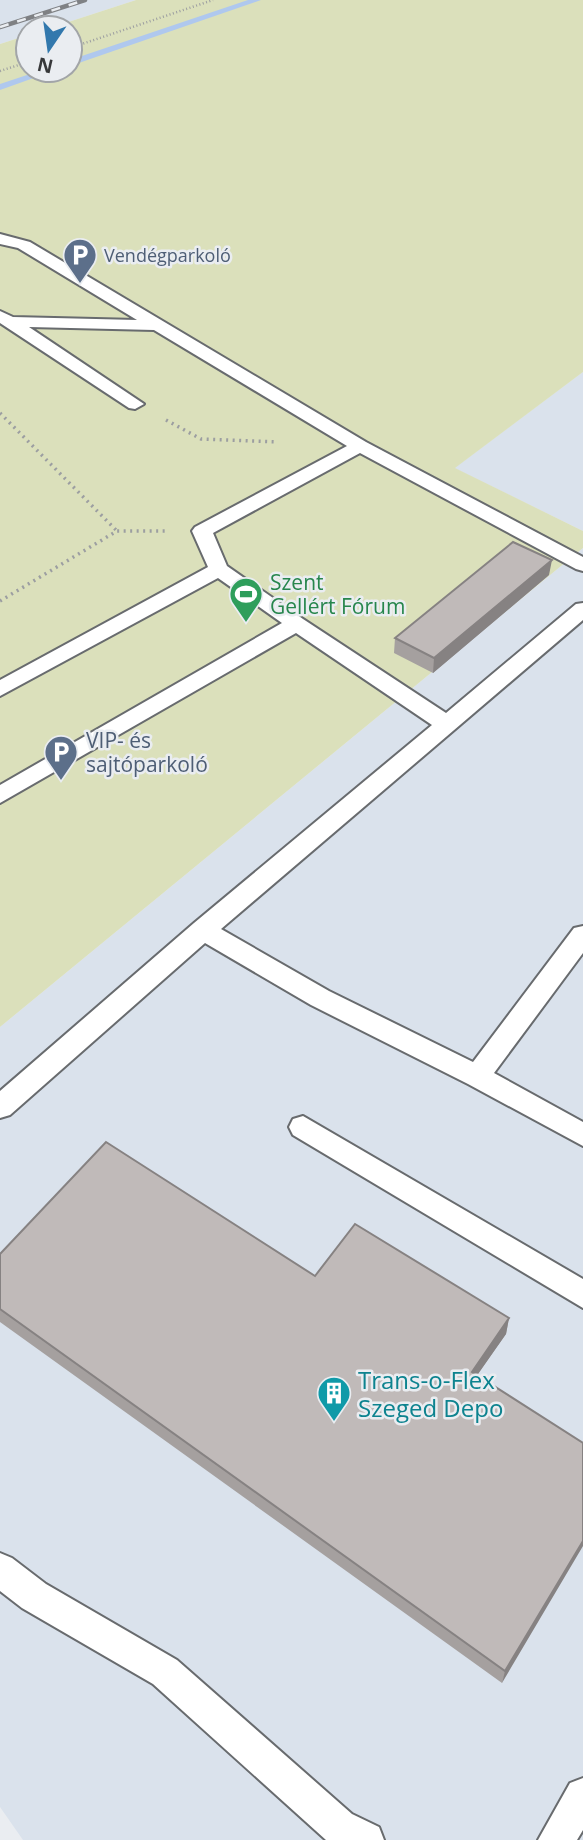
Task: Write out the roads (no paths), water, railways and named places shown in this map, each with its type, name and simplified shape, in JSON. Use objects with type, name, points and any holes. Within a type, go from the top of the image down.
[{"type":"lane","points":[[0,239],[24,245],[360,446],[583,565]]},
{"type":"lane","points":[[4,319],[158,326]]},
{"type":"lane","points":[[4,319],[135,404]]},
{"type":"lane","points":[[360,446],[202,531],[219,569],[296,624],[447,724]]},
{"type":"lane","points":[[0,689],[219,569]]},
{"type":"lane","points":[[0,1107],[203,930],[583,609]]},
{"type":"lane","points":[[0,795],[296,624]]},
{"type":"lane","points":[[203,930],[320,998],[477,1076],[583,1135]]},
{"type":"lane","points":[[477,1076],[583,935]]},
{"type":"lane","points":[[303,1127],[583,1296]]},
{"type":"lane","points":[[0,1570],[34,1596],[165,1672],[339,1827],[366,1840]]},
{"type":"lane","points":[[556,1840],[583,1796]]},
{"type":"waterway","points":[[84,58],[257,0]]},
{"type":"waterway","points":[[0,87],[14,82]]},
{"type":"railway","points":[[0,27],[85,0]]},
{"type":"place","name":"Vendégparkoló","points":[[80,285]]},
{"type":"place","name":"Szent Gellért Fórum","points":[[246,624]]},
{"type":"place","name":"VIP- és sajtóparkoló","points":[[61,782]]},
{"type":"place","name":"Trans-o-Flex Szeged Depo","points":[[334,1423]]}]
